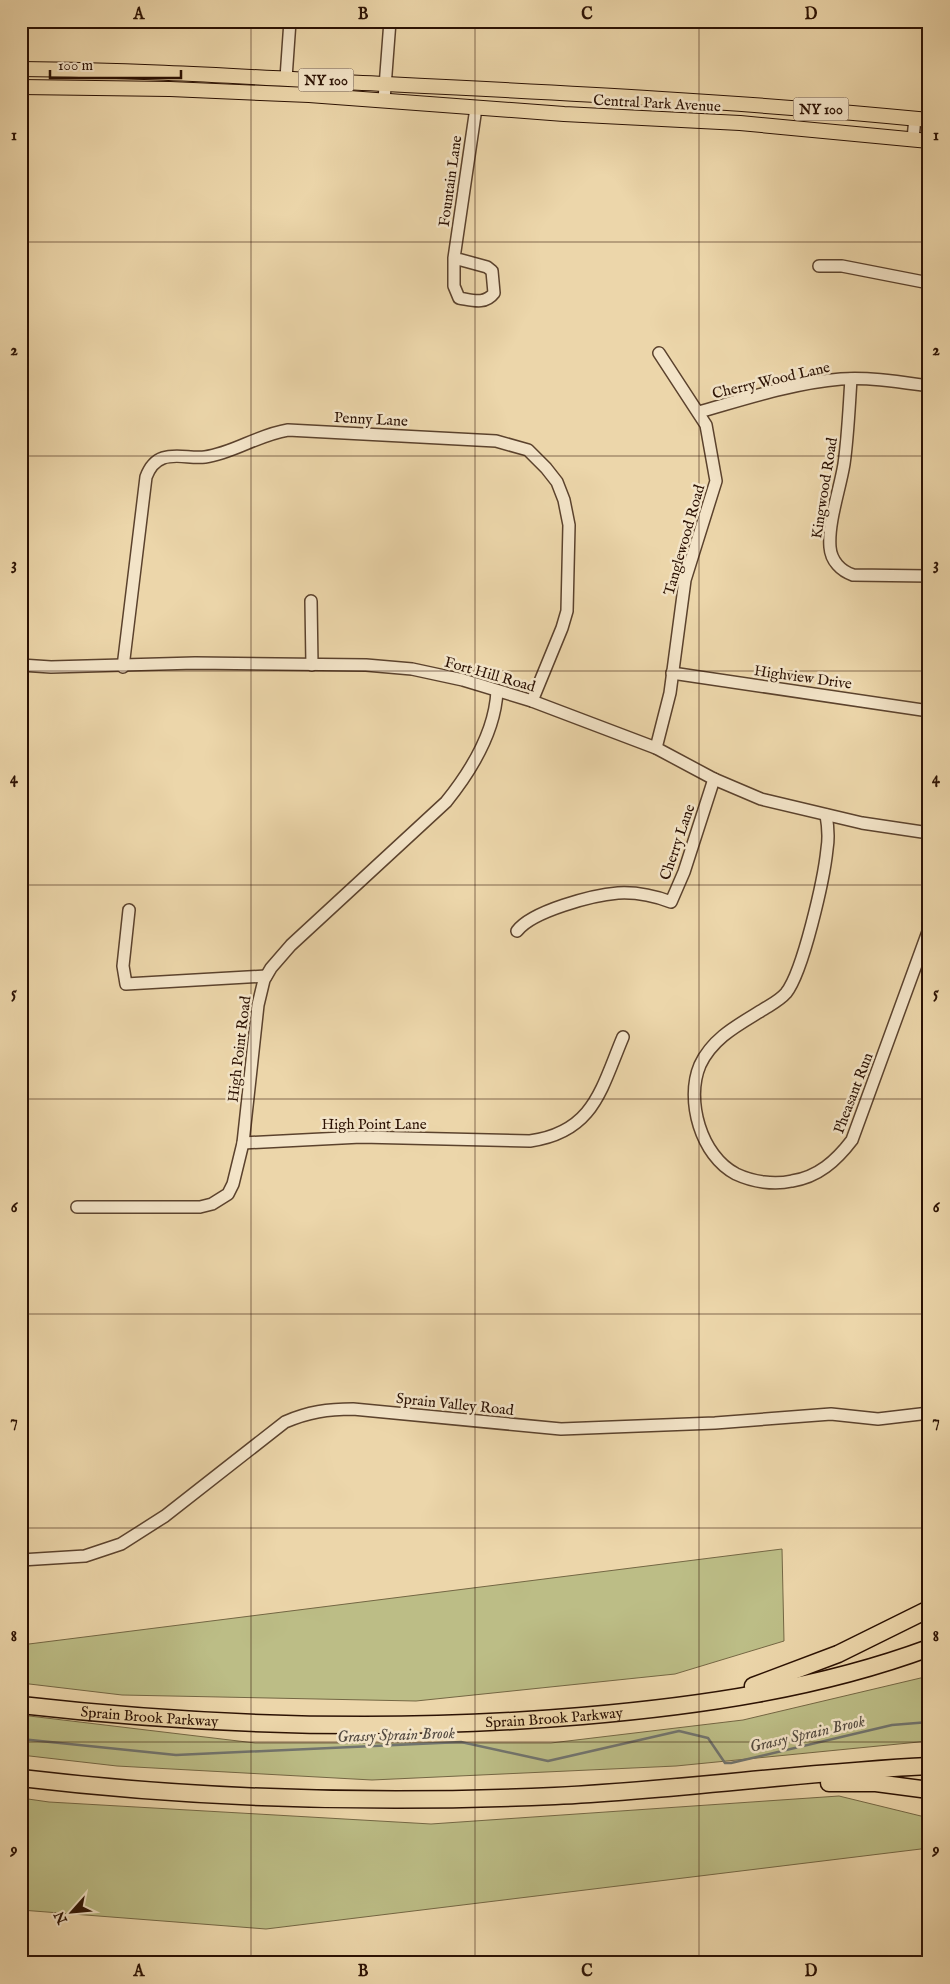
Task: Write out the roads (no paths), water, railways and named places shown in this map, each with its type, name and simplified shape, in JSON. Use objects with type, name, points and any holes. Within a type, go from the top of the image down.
[{"type":"highway","points":[[713,1700],[838,1654],[929,1609]]},
{"type":"highway","name":"Sprain Brook Parkway","points":[[21,1705],[189,1720],[374,1725],[536,1720],[630,1712],[713,1700],[821,1680],[929,1648]]},
{"type":"highway","points":[[21,1778],[191,1793],[368,1800],[547,1796],[929,1766]]},
{"type":"highway","points":[[717,1784],[862,1783],[929,1790]]},
{"type":"main road","name":"NY 100","points":[[21,69],[194,73],[386,84]]},
{"type":"main road","name":"Central Park Avenue","points":[[386,84],[727,102],[922,119]]},
{"type":"main road","name":"NY 100","points":[[21,87],[211,90],[384,100]]},
{"type":"main road","name":"Central Park Avenue","points":[[384,100],[476,108],[727,122],[929,141]]},
{"type":"street","points":[[286,78],[290,21]]},
{"type":"street","points":[[384,100],[390,21]]},
{"type":"street","points":[[727,102],[727,122]]},
{"type":"street","name":"Fountain Lane","points":[[454,258],[487,267],[492,271],[494,293],[491,298],[480,301],[459,298],[454,286],[454,258],[476,108]]},
{"type":"street","points":[[912,139],[922,119]]},
{"type":"street","points":[[819,266],[842,266],[929,283]]},
{"type":"street","name":"Tanglewood Road","points":[[656,748],[670,693],[686,580],[716,481],[706,425],[658,353]]},
{"type":"street","name":"Cherry Wood Lane","points":[[699,412],[798,386],[851,379],[894,381],[929,386]]},
{"type":"street","name":"Kingwood Road","points":[[851,379],[845,454],[831,535],[832,556],[845,572],[853,575],[929,576]]},
{"type":"street","name":"Penny Lane","points":[[123,667],[146,477],[148,470],[162,458],[174,456],[204,457],[226,452],[268,433],[288,430],[496,441],[528,450],[546,468],[557,482],[564,500],[569,525],[566,611],[562,628],[532,702]]},
{"type":"street","points":[[311,601],[312,665]]},
{"type":"street","name":"Fort Hill Road","points":[[21,665],[123,667],[195,663],[366,665],[412,669],[463,680],[532,702],[656,748],[714,779],[760,799],[862,823],[929,832]]},
{"type":"street","name":"Highview Drive","points":[[672,673],[929,711]]},
{"type":"street","name":"High Point Road","points":[[77,1207],[184,1208],[212,1204],[228,1194],[233,1184],[243,1143],[258,1005],[266,976],[291,945],[446,802],[466,776],[481,747],[491,722],[497,691]]},
{"type":"street","name":"Cherry Lane","points":[[517,931],[531,918],[544,912],[600,896],[634,893],[671,902],[684,872],[714,779]]},
{"type":"street","name":"Pheasant Run","points":[[826,815],[827,850],[798,970],[786,993],[777,1001],[719,1037],[701,1063],[696,1077],[694,1108],[703,1133],[722,1164],[736,1174],[756,1181],[781,1184],[816,1174],[843,1152],[852,1140],[929,929]]},
{"type":"street","points":[[129,910],[123,966],[126,984],[266,976]]},
{"type":"street","name":"High Point Lane","points":[[243,1143],[361,1137],[530,1141],[549,1139],[573,1128],[585,1116],[597,1097],[623,1037]]},
{"type":"street","name":"Sprain Valley Road","points":[[21,1560],[85,1556],[121,1544],[165,1516],[285,1422],[304,1414],[328,1409],[353,1409],[561,1429],[715,1423],[831,1414],[878,1419],[929,1413]]},
{"type":"waterway","name":"Grassy Sprain Brook","points":[[21,1739],[176,1755],[461,1742],[548,1761],[679,1731],[708,1738],[725,1763],[731,1763],[892,1725],[929,1722]]}]
